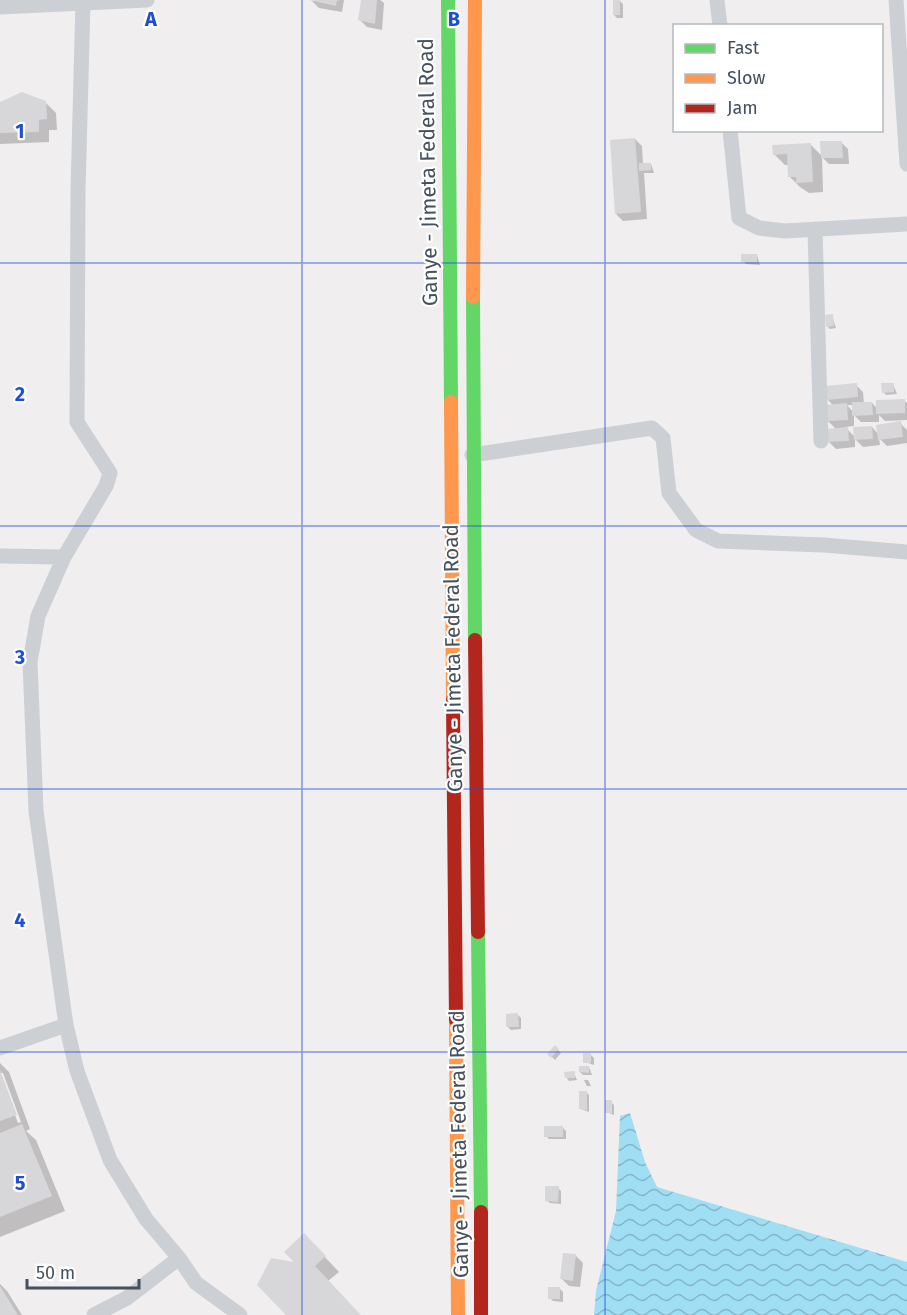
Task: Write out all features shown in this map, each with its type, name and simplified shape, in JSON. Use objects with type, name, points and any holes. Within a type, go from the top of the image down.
[{"type":"main road","name":"Ganye - Jimeta Federal Road","points":[[448,0],[458,1315]]},
{"type":"main road","name":"Ganye - Jimeta Federal Road","points":[[475,0],[471,212],[472,455],[481,1315]]},
{"type":"street","points":[[0,7],[42,2],[147,0]]},
{"type":"street","points":[[717,0],[720,24]]},
{"type":"street","points":[[896,0],[907,164]]},
{"type":"street","points":[[83,2],[78,190],[77,422],[110,473],[106,486],[64,556],[38,616],[30,662],[36,811],[66,1025],[77,1071],[110,1160],[146,1219],[179,1258],[196,1283],[240,1315]]},
{"type":"street","points":[[730,132],[739,218],[759,228],[785,231],[907,224]]},
{"type":"street","points":[[815,229],[821,441]]},
{"type":"street","points":[[472,455],[652,428],[663,438],[669,493],[696,530],[718,542],[824,545],[907,552]]},
{"type":"street","points":[[0,556],[64,556]]},
{"type":"street","points":[[0,1048],[66,1025]]},
{"type":"street","points":[[94,1315],[127,1298],[179,1258]]},
{"type":"water","points":[[630,1113],[645,1162],[657,1187],[907,1262],[907,1315],[594,1315],[596,1291],[616,1211],[620,1116]]},
{"type":"building","points":[[309,0],[337,0],[336,6]]},
{"type":"building","points":[[361,0],[377,0],[375,24],[358,20]]},
{"type":"building","points":[[613,0],[620,0],[620,15],[613,15]]},
{"type":"building","points":[[22,92],[46,101],[47,119],[39,120],[39,132],[0,133],[0,102]]},
{"type":"building","points":[[635,138],[641,212],[615,214],[610,140]]},
{"type":"building","points":[[820,141],[842,141],[843,158],[821,158]]},
{"type":"building","points":[[811,143],[813,182],[796,183],[796,177],[788,177],[787,154],[773,155],[772,145]]},
{"type":"building","points":[[639,163],[651,163],[651,170],[639,171]]},
{"type":"building","points":[[741,254],[757,254],[757,262],[741,262]]},
{"type":"building","points":[[833,314],[834,326],[826,327],[825,315]]},
{"type":"building","points":[[857,383],[858,397],[827,400],[825,386]]},
{"type":"building","points":[[881,383],[894,383],[894,392],[882,393]]},
{"type":"building","points":[[905,399],[905,413],[876,414],[876,400]]},
{"type":"building","points":[[852,402],[872,402],[873,415],[852,416]]},
{"type":"building","points":[[847,403],[848,420],[827,421],[825,405]]},
{"type":"building","points":[[901,421],[903,437],[878,440],[876,425]]},
{"type":"building","points":[[872,426],[873,439],[854,440],[853,427]]},
{"type":"building","points":[[848,427],[849,441],[828,442],[827,429]]},
{"type":"building","points":[[518,1013],[519,1027],[506,1027],[506,1014]]},
{"type":"building","points":[[555,1045],[559,1049],[551,1058],[547,1054]]},
{"type":"building","points":[[583,1053],[591,1053],[591,1063],[583,1063]]},
{"type":"building","points":[[579,1066],[589,1066],[589,1073],[579,1072]]},
{"type":"building","points":[[0,1070],[17,1115],[0,1121]]},
{"type":"building","points":[[575,1071],[575,1078],[565,1078],[564,1072]]},
{"type":"building","points":[[579,1091],[587,1091],[587,1110],[579,1109]]},
{"type":"building","points":[[605,1100],[612,1100],[612,1113],[605,1113]]},
{"type":"building","points":[[22,1124],[52,1196],[0,1217],[0,1133]]},
{"type":"building","points":[[544,1126],[563,1126],[563,1137],[544,1137]]},
{"type":"building","points":[[545,1186],[559,1186],[558,1202],[545,1201]]},
{"type":"building","points":[[304,1233],[326,1256],[315,1266],[361,1315],[286,1315],[257,1285],[271,1258],[294,1262],[284,1252]]},
{"type":"building","points":[[563,1253],[576,1254],[573,1281],[560,1279]]},
{"type":"building","points":[[0,1286],[18,1315],[0,1315]]},
{"type":"building","points":[[548,1287],[560,1287],[560,1299],[548,1299]]},
{"type":"traffic: fast","points":[[448,0],[451,402]]},
{"type":"traffic: fast","points":[[473,297],[475,640]]},
{"type":"traffic: fast","points":[[478,932],[481,1212]]},
{"type":"traffic: slow","points":[[473,297],[475,0]]},
{"type":"traffic: slow","points":[[451,402],[453,700]]},
{"type":"traffic: slow","points":[[456,1020],[458,1315]]},
{"type":"traffic: jam","points":[[475,640],[478,932]]},
{"type":"traffic: jam","points":[[453,700],[456,1020]]},
{"type":"traffic: jam","points":[[481,1212],[481,1315]]}]
